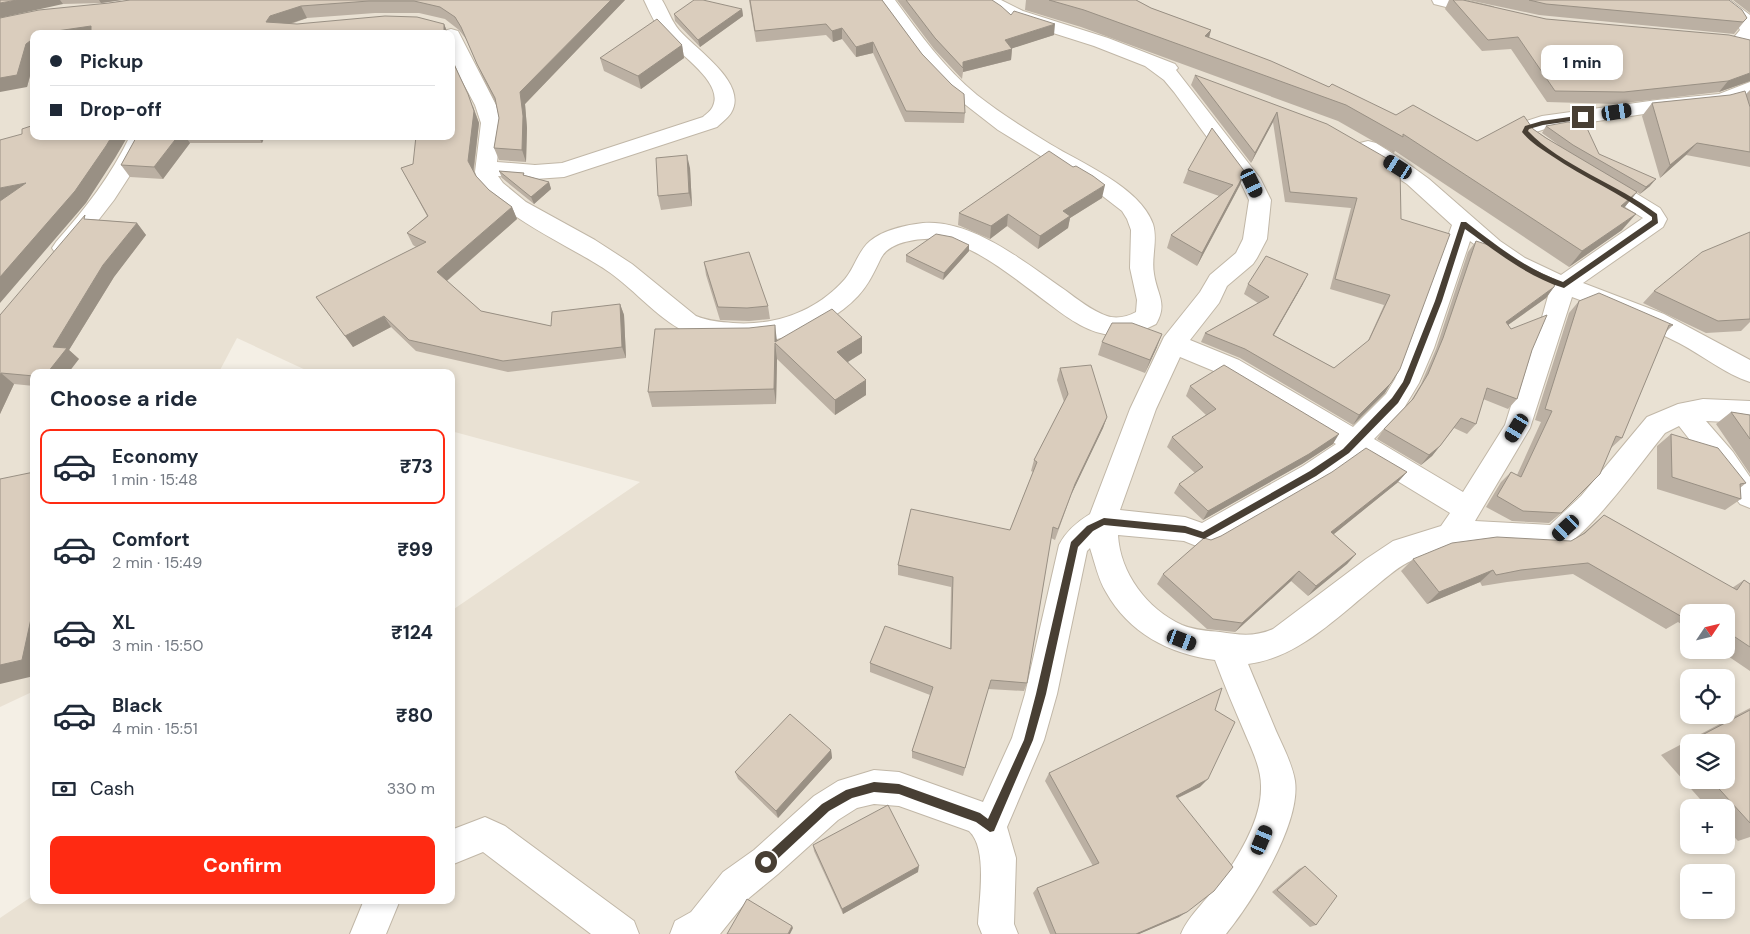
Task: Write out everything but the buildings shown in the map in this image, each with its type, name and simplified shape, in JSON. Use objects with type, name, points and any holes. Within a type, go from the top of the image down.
[{"type":"street","points":[[486,167],[526,173],[546,173],[564,170],[710,122],[719,116],[726,108],[726,93],[704,63],[671,34],[653,0]]},
{"type":"street","points":[[455,42],[459,47],[462,59],[491,121],[492,134],[486,167],[488,179],[497,191],[537,219],[617,265],[646,286],[673,313],[702,328],[732,333],[787,328],[829,308],[848,293],[866,268],[873,252],[882,244],[914,232],[938,231],[956,235],[994,254],[1080,313],[1104,325],[1124,326],[1147,318],[1151,307],[1149,293],[1142,274],[1145,245],[1142,227],[1137,216],[1114,193],[1052,156],[960,91],[934,64],[886,0]]},
{"type":"street","points":[[987,0],[1016,15],[1201,80]]},
{"type":"street","points":[[1441,0],[1504,15]]},
{"type":"street","points":[[1717,0],[1743,17],[1750,31],[1745,44],[1720,39]]},
{"type":"street","points":[[1152,62],[1171,76],[1181,88],[1252,183],[1260,200],[1255,239],[1245,258],[1218,281],[1210,296],[1173,344],[1140,418],[1108,503],[1104,521],[1104,548],[1116,582],[1142,616],[1172,636],[1192,643],[1224,648],[1246,650],[1263,648],[1284,639],[1402,550],[1451,536],[1485,533],[1556,538],[1591,504],[1656,425],[1684,414],[1703,410],[1750,412]]},
{"type":"street","points":[[1451,536],[1517,428],[1564,285],[1649,227],[1656,218],[1640,205],[1527,136],[1525,132],[1527,128],[1542,123],[1658,105],[1727,98],[1745,92],[1750,88]]},
{"type":"street","points":[[50,263],[78,231],[116,180],[139,140]]},
{"type":"street","points":[[1353,140],[1398,167],[1430,192],[1464,224],[1515,262],[1540,277],[1600,297],[1666,326],[1750,372]]},
{"type":"street","points":[[990,827],[1028,740],[1041,694],[1074,545],[1090,529],[1104,521],[1185,529],[1204,536],[1313,474],[1346,451],[1395,400],[1406,383],[1438,301],[1464,224]]},
{"type":"street","points":[[1173,344],[1230,367],[1468,509]]},
{"type":"street","points":[[1684,414],[1723,460],[1734,478],[1750,496]]},
{"type":"street","points":[[1199,934],[1236,891],[1255,857],[1270,824],[1278,794],[1278,779],[1274,764],[1224,648]]},
{"type":"street","points":[[688,934],[704,925],[736,885],[766,862],[826,808],[850,793],[874,787],[899,789],[980,818],[990,827],[998,858],[996,924],[1000,934]]},
{"type":"street","points":[[455,846],[485,834],[493,838],[621,934]]},
{"type":"street","points":[[368,934],[380,904]]},
{"type":"shaded area","points":[[0,0],[1750,0],[1750,934],[0,934],[0,918],[30,898],[30,904],[455,904],[455,608],[640,482],[455,432],[455,369],[304,369],[237,338],[221,369],[30,369],[30,693],[0,707]]},
{"type":"route","points":[[766,862],[826,808],[850,793],[874,787],[899,789],[980,818],[990,827],[1028,740],[1041,694],[1074,545],[1081,536],[1104,521],[1185,529],[1204,536],[1313,474],[1346,451],[1395,400],[1406,383],[1421,348],[1464,224],[1515,262],[1540,277],[1564,285],[1649,227],[1656,218],[1652,213],[1566,162],[1527,136],[1525,132],[1527,128],[1542,123],[1583,117]]}]
